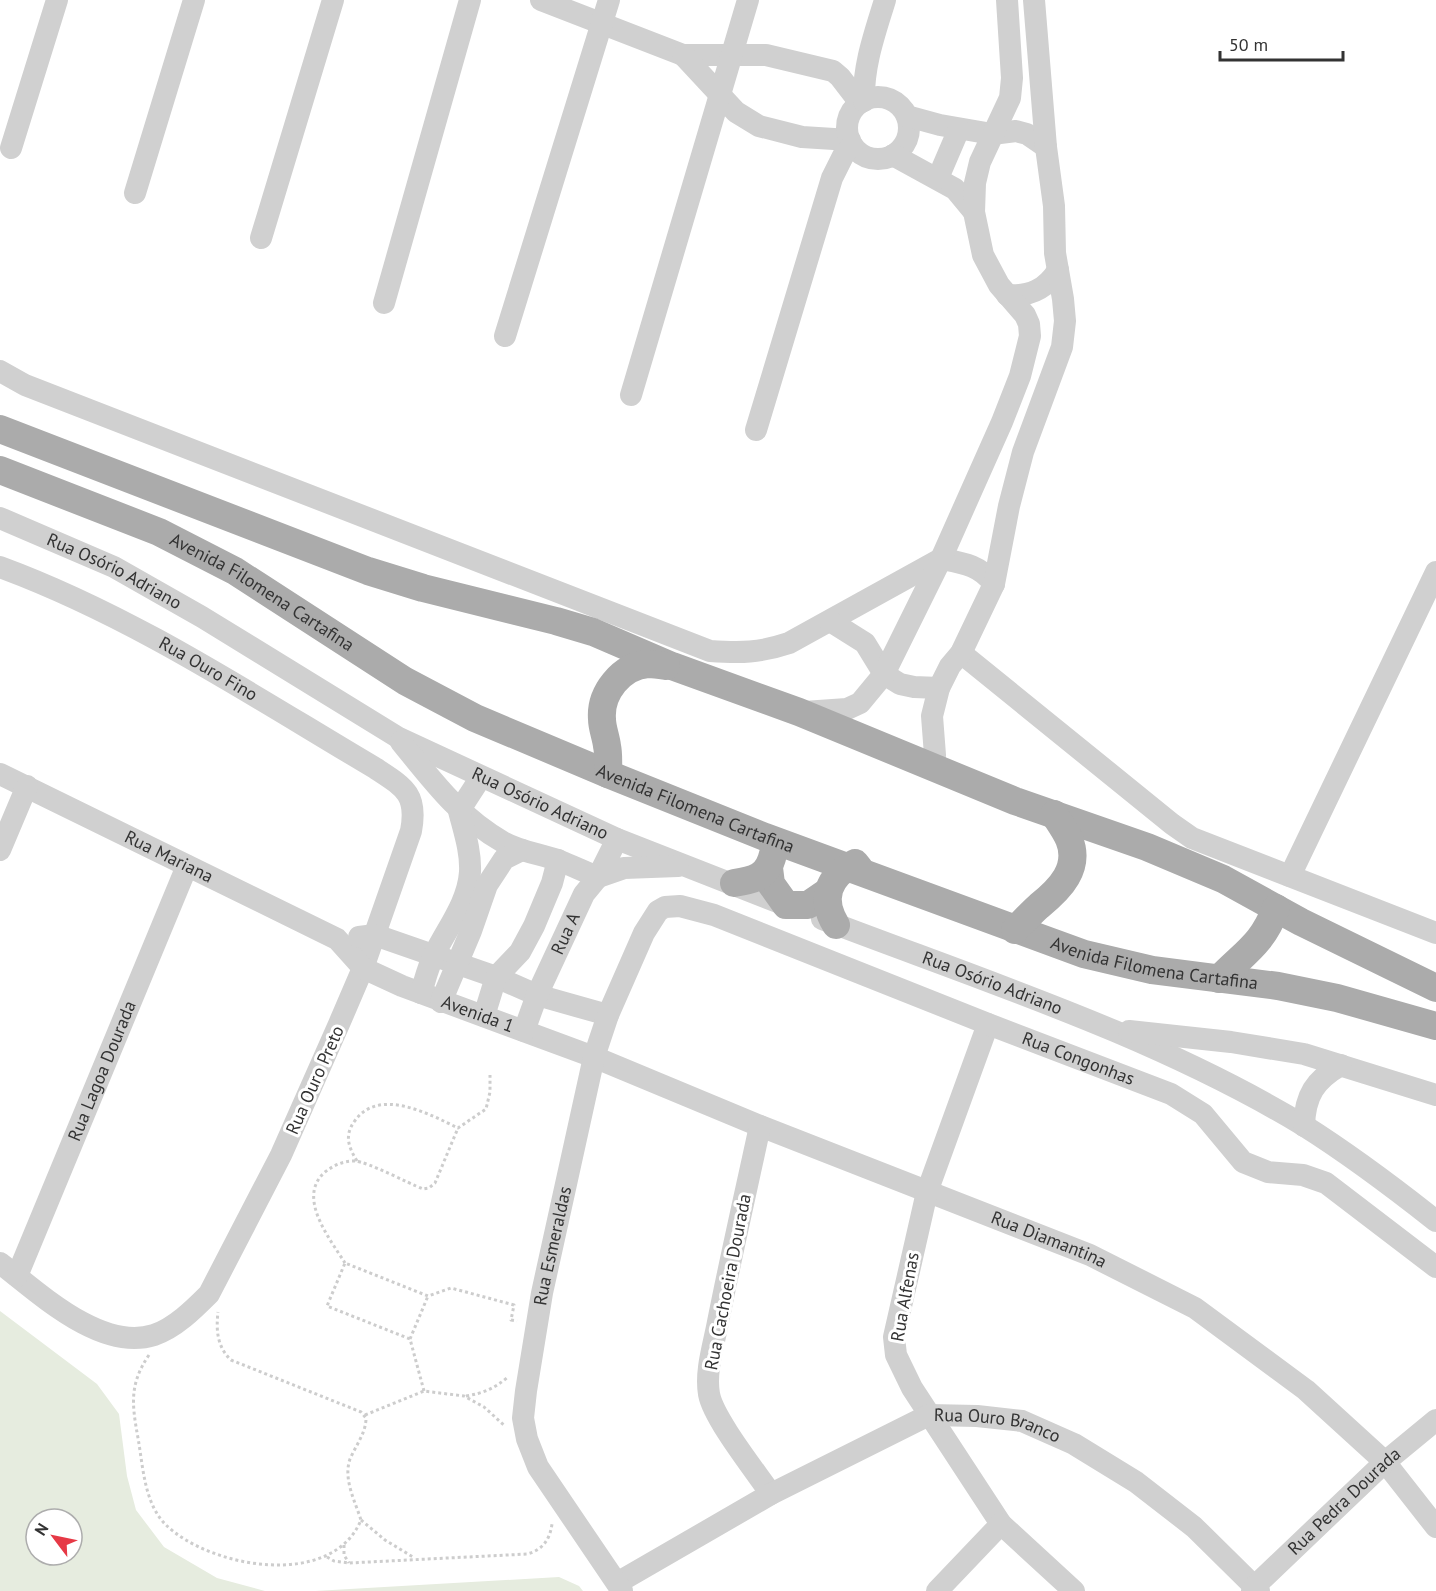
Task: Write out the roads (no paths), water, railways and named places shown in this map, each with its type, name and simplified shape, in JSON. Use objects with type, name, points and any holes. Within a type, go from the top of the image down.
[{"type":"main road","points":[[0,429],[368,571],[466,600],[593,632],[672,666],[799,712],[1015,801],[1169,856],[1223,879],[1436,988]]},
{"type":"main road","name":"Avenida Filomena Cartafina","points":[[0,470],[159,532],[235,570],[405,681],[475,718],[765,837],[1084,954],[1152,970],[1278,986],[1337,998],[1436,1026]]},
{"type":"main road","points":[[608,774],[608,747],[602,720],[602,708],[609,688],[619,676],[638,666],[648,664],[672,666]]},
{"type":"main road","points":[[1016,930],[1038,907],[1057,893],[1071,870],[1073,860],[1068,837],[1054,814]]},
{"type":"main road","points":[[765,837],[773,836],[774,848],[769,868],[771,884],[786,905],[808,905],[828,892],[836,877],[855,863],[863,873]]},
{"type":"main road","points":[[734,883],[753,880],[769,868]]},
{"type":"main road","points":[[828,892],[830,914],[836,925]]},
{"type":"main road","points":[[1219,979],[1263,937],[1276,908]]},
{"type":"street","points":[[11,148],[57,0]]},
{"type":"street","points":[[135,193],[194,0]]},
{"type":"street","points":[[261,238],[333,0]]},
{"type":"street","points":[[384,303],[470,0]]},
{"type":"street","points":[[542,0],[683,55],[766,55],[833,71],[862,102]]},
{"type":"street","points":[[505,336],[609,0]]},
{"type":"street","points":[[631,396],[748,0]]},
{"type":"street","points":[[862,102],[867,64],[885,0]]},
{"type":"street","points":[[799,712],[847,709],[860,703],[884,674],[941,560],[1020,376],[1030,336],[1029,324],[1025,315],[999,285],[983,255],[974,212],[975,183],[980,162],[1010,98],[1012,78],[1006,0]]},
{"type":"street","points":[[934,768],[932,716],[939,688],[950,666],[961,653],[994,584],[1009,506],[1023,452],[1062,347],[1065,321],[1064,299],[1058,270],[1034,0]]},
{"type":"street","points":[[683,55],[736,112],[759,126],[802,136],[851,143]]},
{"type":"street","points":[[874,97],[894,101],[907,116],[909,127],[907,139],[902,148],[893,155],[882,159],[871,158],[860,154],[851,143],[847,130],[849,120],[853,110],[862,102],[874,97]]},
{"type":"street","points":[[907,116],[959,129],[992,134],[1004,131],[1027,134],[1046,147]]},
{"type":"street","points":[[938,178],[959,129]]},
{"type":"street","points":[[756,430],[832,178],[851,143]]},
{"type":"street","points":[[893,155],[956,189],[974,212]]},
{"type":"street","points":[[1008,295],[1017,296],[1037,291],[1045,286],[1058,270]]},
{"type":"street","points":[[0,371],[25,385],[710,651],[738,653],[765,651],[789,643],[941,560],[979,568],[994,584]]},
{"type":"street","name":"Rua Osório Adriano","points":[[0,518],[123,573],[212,623],[399,738],[481,777],[617,839],[1110,1029],[1230,1085],[1304,1126],[1391,1186],[1436,1221]]},
{"type":"street","name":"Rua Ouro Fino","points":[[0,567],[91,605],[150,636],[375,768],[407,791]]},
{"type":"street","points":[[1290,876],[1436,572]]},
{"type":"street","points":[[830,621],[865,643],[884,674],[900,684],[939,688]]},
{"type":"street","points":[[961,653],[1192,838],[1436,933]]},
{"type":"street","points":[[399,738],[459,811],[504,842],[522,850],[558,860],[598,877],[624,868],[689,866]]},
{"type":"street","name":"Rua Mariana","points":[[0,774],[337,939],[363,968]]},
{"type":"street","points":[[431,998],[434,955],[453,923],[464,897],[470,872],[468,845],[459,811],[481,777]]},
{"type":"street","points":[[0,850],[27,786]]},
{"type":"street","name":"Rua Ouro Preto","points":[[9,1269],[85,1324],[105,1334],[152,1344],[192,1312],[209,1294],[224,1269],[281,1155],[363,968],[411,831],[413,804],[407,791]]},
{"type":"street","name":"Rua A","points":[[524,1031],[537,995],[584,894],[598,877],[617,839]]},
{"type":"street","points":[[431,998],[456,963],[471,931],[487,885],[496,869],[504,859],[522,850]]},
{"type":"street","name":"Rua A","points":[[496,977],[520,952],[534,926],[552,883],[558,860]]},
{"type":"street","name":"Rua Lagoa Dourada","points":[[9,1269],[187,866]]},
{"type":"street","name":"Rua Esmeraldas","points":[[619,1587],[538,1467],[527,1439],[523,1418],[542,1293],[594,1057],[608,1015],[650,921],[658,911],[665,907],[680,906]]},
{"type":"street","name":"Rua Congonhas","points":[[680,906],[714,915],[1171,1094],[1203,1114],[1243,1162],[1268,1172],[1303,1175],[1326,1183],[1436,1267]]},
{"type":"street","points":[[337,939],[375,935],[496,977],[537,995],[608,1015]]},
{"type":"street","name":"Avenida 1","points":[[363,968],[431,998],[594,1057]]},
{"type":"street","points":[[484,1016],[496,977]]},
{"type":"street","name":"Rua Alfenas","points":[[988,1024],[927,1192],[894,1337],[896,1355],[901,1369],[929,1415],[1000,1524],[1074,1591]]},
{"type":"street","name":"Rua Osório Adriano","points":[[1110,1029],[1304,1054],[1436,1095]]},
{"type":"street","name":"Rua Diamantina","points":[[594,1057],[760,1126],[1090,1255],[1196,1308],[1306,1390],[1385,1462],[1436,1527]]},
{"type":"street","points":[[1304,1126],[1304,1110],[1313,1088],[1328,1073],[1341,1065]]},
{"type":"street","name":"Rua Cachoeira Dourada","points":[[760,1126],[725,1285],[709,1372],[709,1394],[728,1431],[771,1494]]},
{"type":"street","name":"Rua Ouro Branco","points":[[619,1587],[771,1494],[929,1415],[977,1416],[1022,1421],[1074,1444],[1112,1465],[1194,1527],[1255,1589]]},
{"type":"street","name":"Rua Pedra Dourada","points":[[1255,1589],[1385,1462],[1436,1420]]},
{"type":"street","points":[[937,1591],[1000,1524]]}]
